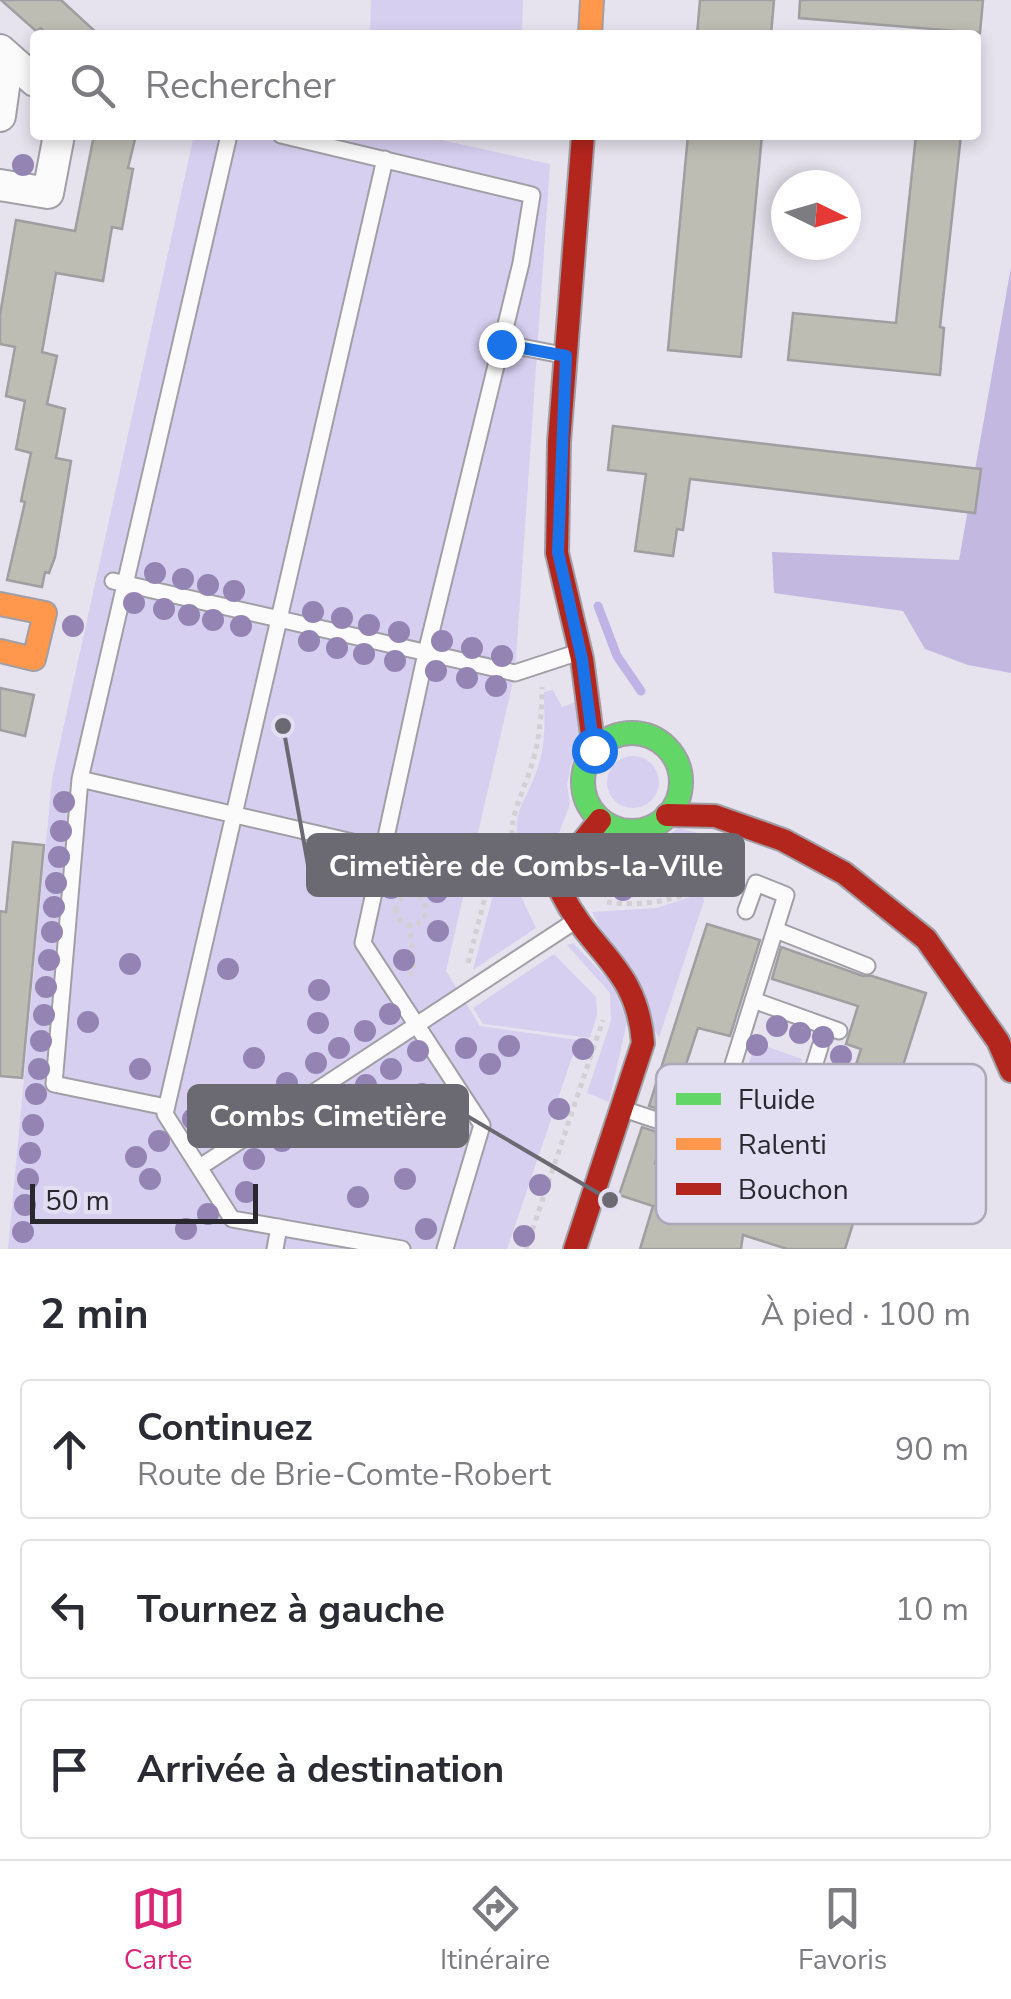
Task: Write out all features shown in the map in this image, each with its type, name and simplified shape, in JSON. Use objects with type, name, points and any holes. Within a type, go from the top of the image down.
[{"type":"main road","points":[[590,30],[592,0]]},
{"type":"main road","points":[[583,140],[566,356],[558,552],[581,655],[594,750]]},
{"type":"main road","points":[[0,604],[45,613],[34,659],[0,651]]},
{"type":"main road","points":[[581,655],[636,734]]},
{"type":"main road","points":[[673,754],[681,781],[678,798],[668,815],[647,829],[632,832],[614,828],[600,820],[588,804],[583,788],[584,771],[594,750],[623,733],[661,742],[710,783]]},
{"type":"main road","points":[[738,800],[782,840]]},
{"type":"main road","points":[[668,815],[714,816],[782,840],[844,873],[926,939],[998,1041],[1011,1072]]},
{"type":"main road","points":[[575,1249],[643,1043],[640,1006],[626,978],[575,920],[561,892],[572,856],[600,820]]},
{"type":"street","points":[[4,54],[30,77]]},
{"type":"street","points":[[0,116],[4,54]]},
{"type":"street","points":[[0,185],[48,193],[58,140]]},
{"type":"lane","points":[[166,1107],[54,1084],[80,780],[119,582],[228,140]]},
{"type":"lane","points":[[303,140],[532,195],[521,263],[426,653],[363,943],[482,1125],[445,1249]]},
{"type":"lane","points":[[385,159],[165,1114],[232,1219],[402,1249]]},
{"type":"lane","points":[[501,344],[566,356]]},
{"type":"lane","points":[[119,582],[515,673],[581,655]]},
{"type":"lane","points":[[80,780],[456,866]]},
{"type":"lane","points":[[733,1064],[786,896],[756,883],[746,912]]},
{"type":"lane","points":[[200,1167],[575,920]]},
{"type":"lane","points":[[776,930],[867,966]]},
{"type":"lane","points":[[753,1000],[839,1031]]},
{"type":"lane","points":[[815,1064],[820,1047]]},
{"type":"lane","points":[[622,1109],[656,1120]]},
{"type":"lane","points":[[275,1249],[279,1228]]},
{"type":"path","points":[[527,886],[512,853],[513,809],[534,757],[542,717],[542,664]]},
{"type":"path","points":[[466,992],[466,971],[490,878],[512,853]]},
{"type":"path","points":[[408,894],[422,899],[426,906],[423,920],[410,925],[400,921],[395,910],[401,897],[408,894]]},
{"type":"path","points":[[392,988],[414,972],[410,925]]},
{"type":"shaded area","points":[[371,0],[523,0],[522,30],[370,30]]},
{"type":"shaded area","points":[[193,140],[442,140],[550,164],[515,673],[446,971],[480,1026],[578,1040],[507,1249],[8,1249],[52,779]]},
{"type":"shaded area","points":[[1011,267],[1011,673],[968,665],[925,649],[903,611],[774,593],[772,552],[959,560]]},
{"type":"shaded area","points":[[553,690],[562,707],[576,702],[582,733],[570,768],[570,804],[545,870],[527,871],[517,821],[541,756],[544,692]]},
{"type":"shaded area","points":[[633,756],[652,763],[659,782],[652,801],[633,808],[614,801],[607,782],[614,763]]},
{"type":"shaded area","points":[[678,828],[739,843],[729,846],[720,841],[716,847],[722,850],[709,875],[672,892],[622,899],[604,894],[588,882],[611,856],[655,846]]},
{"type":"shaded area","points":[[508,869],[536,928],[473,970],[497,880]]},
{"type":"shaded area","points":[[696,895],[704,901],[659,1038],[592,912],[657,908]]},
{"type":"shaded area","points":[[573,943],[614,986],[627,1022],[609,1102],[587,1093],[611,1021],[610,993],[567,945]]},
{"type":"shaded area","points":[[554,954],[596,997],[597,1015],[590,1038],[483,1024],[473,1008]]},
{"type":"shaded area","points":[[756,1043],[802,1059],[800,1064],[749,1064]]},
{"type":"building","points":[[1,0],[61,0],[94,30],[41,28],[35,30]]},
{"type":"building","points":[[700,0],[774,0],[771,30],[697,30]]},
{"type":"building","points":[[800,0],[983,0],[980,30],[799,18]]},
{"type":"building","points":[[93,140],[135,140],[122,229],[112,227],[103,281],[56,273],[42,352],[57,356],[47,404],[65,409],[56,458],[71,461],[55,557],[49,573],[45,572],[42,587],[7,580],[25,502],[21,501],[31,453],[16,449],[25,401],[6,396],[15,347],[0,344],[0,315],[16,220],[75,231]]},
{"type":"building","points":[[688,140],[762,140],[741,357],[668,350]]},
{"type":"building","points":[[915,140],[960,140],[940,327],[944,328],[940,375],[788,360],[793,313],[896,323]]},
{"type":"building","points":[[613,426],[981,469],[975,513],[690,479],[683,530],[677,529],[673,556],[635,551],[646,474],[608,470]]},
{"type":"building","points":[[0,688],[34,695],[25,736],[0,730]]},
{"type":"building","points":[[13,842],[44,845],[22,1078],[0,1076],[0,911],[6,912]]},
{"type":"building","points":[[707,924],[760,940],[730,1036],[698,1028],[686,1064],[662,1064]]},
{"type":"building","points":[[781,947],[926,993],[904,1064],[856,1064],[861,1049],[846,1044],[858,1006],[772,979]]},
{"type":"building","points":[[656,1084],[656,1108],[649,1106]]},
{"type":"building","points":[[642,1127],[656,1132],[656,1224],[853,1224],[845,1249],[787,1249],[743,1235],[741,1249],[640,1249],[653,1206],[619,1195]]},
{"type":"waterway","points":[[598,606],[617,656],[641,691]]},
{"type":"traffic: fast","points":[[632,733],[651,737],[667,747],[677,763],[681,782],[677,801],[667,817],[651,827],[632,831],[613,827],[597,817],[587,801],[583,782],[587,763],[597,747],[613,737],[632,733]]},
{"type":"traffic: slow","points":[[590,30],[592,0]]},
{"type":"traffic: slow","points":[[0,604],[45,613],[34,659],[0,651]]},
{"type":"traffic: jam","points":[[583,140],[559,442],[557,553],[582,659],[594,750]]},
{"type":"traffic: jam","points":[[667,815],[715,816],[783,840],[844,873],[926,939],[998,1041],[1011,1071]]},
{"type":"traffic: jam","points":[[575,1249],[643,1043],[639,1017],[623,978],[561,892],[572,855],[600,820]]},
{"type":"place","name":"Cimetière de Combs-la-Ville","points":[[283,726]]},
{"type":"place","name":"Combs Cimetière","points":[[610,1200]]},
{"type":"route","points":[[501,344],[566,356],[558,552],[582,659],[594,750]]}]
